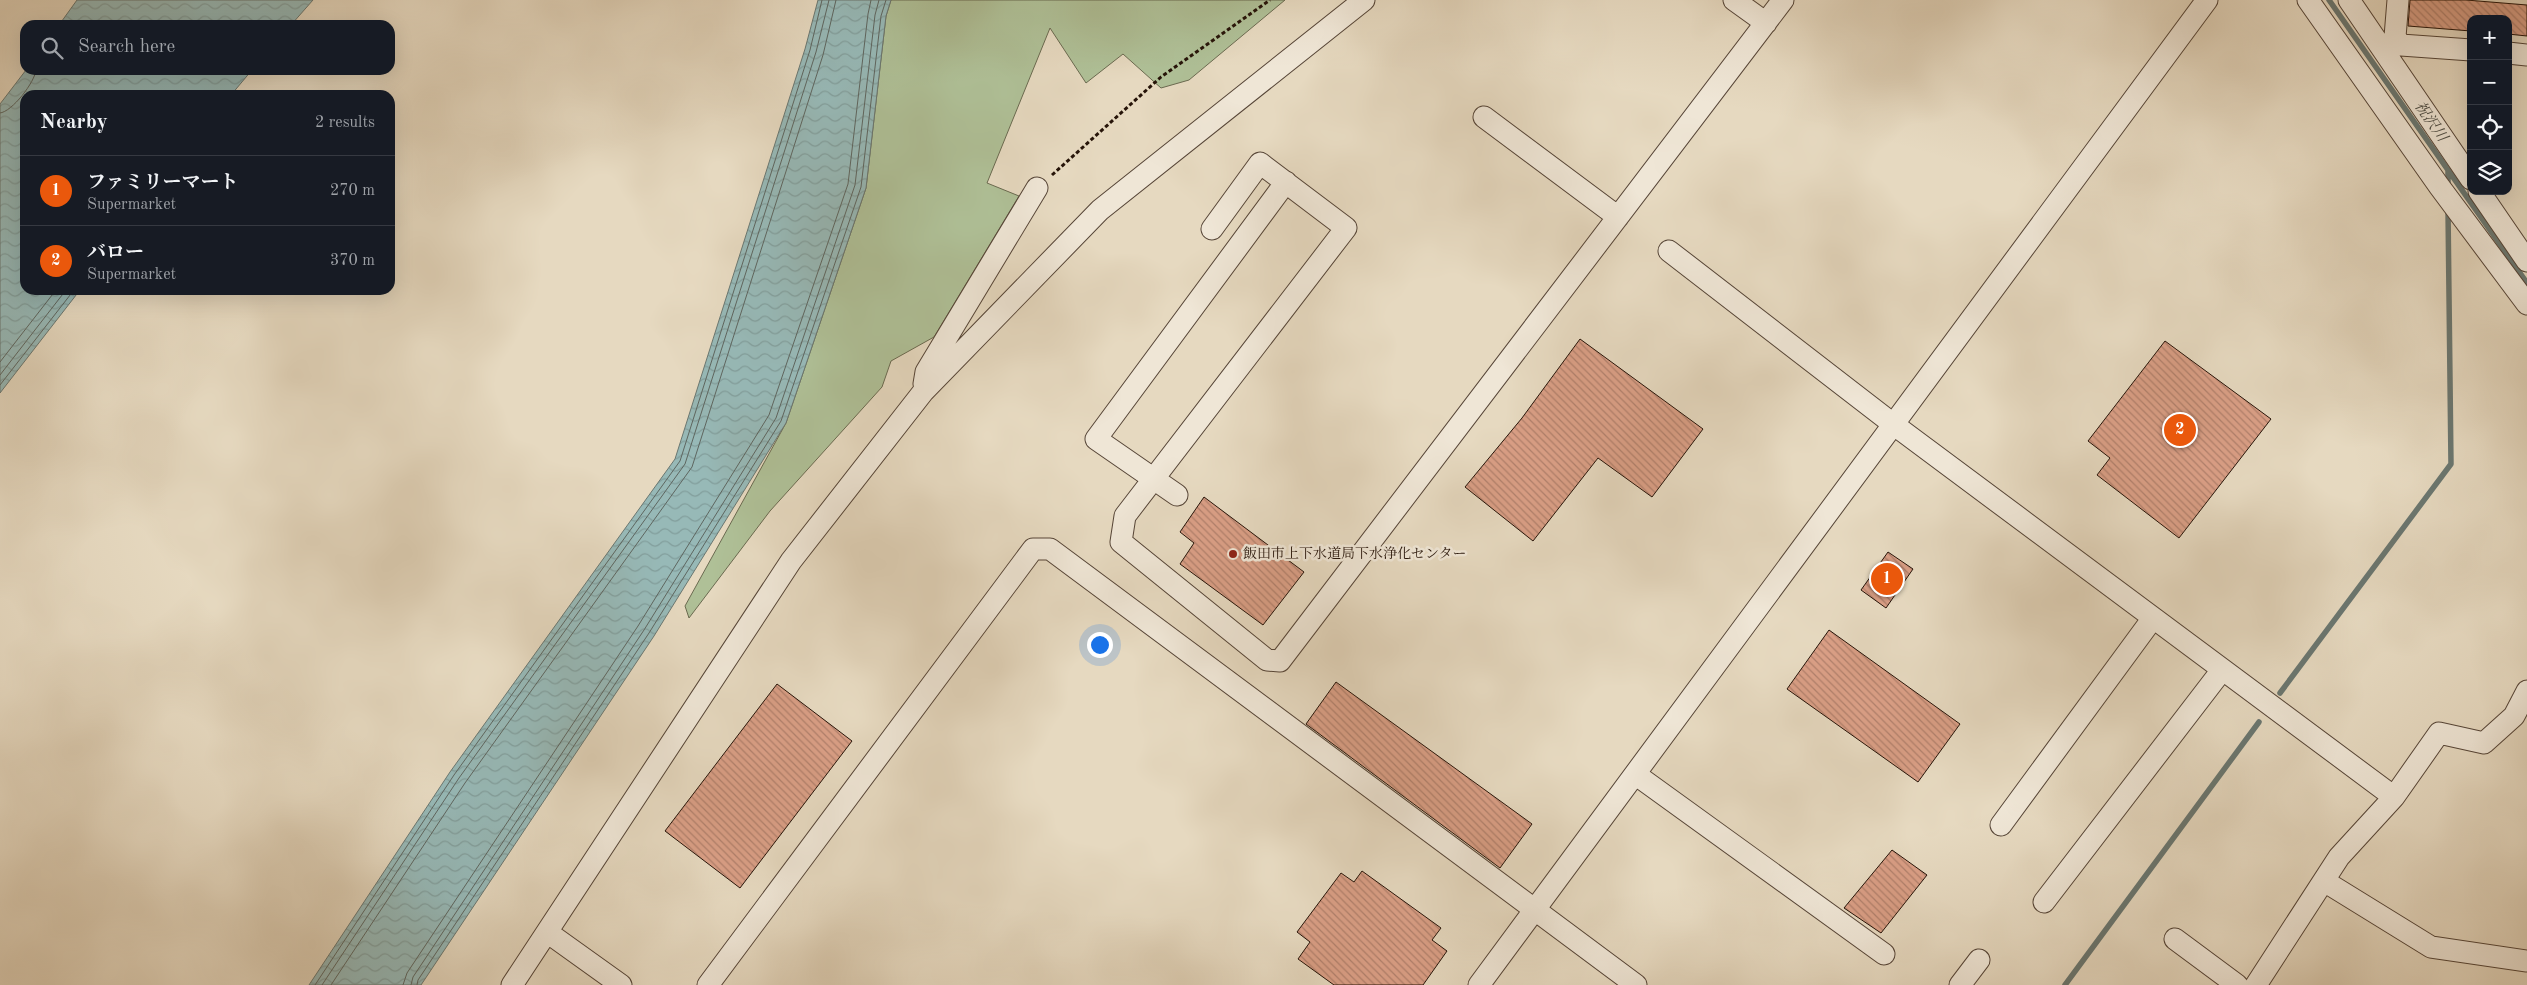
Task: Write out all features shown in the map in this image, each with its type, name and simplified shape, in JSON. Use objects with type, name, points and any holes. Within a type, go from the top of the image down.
[{"type":"street","points":[[512,985],[791,561],[923,392],[1100,210],[1364,0]]},
{"type":"street","points":[[1734,0],[1766,23]]},
{"type":"street","points":[[1212,229],[1260,163],[1346,228],[1125,516],[1121,542],[1267,660],[1280,661],[1783,0]]},
{"type":"street","points":[[1479,985],[2208,0]]},
{"type":"street","points":[[2308,0],[2439,186],[2527,304]]},
{"type":"street","points":[[2349,0],[2467,173]]},
{"type":"street","points":[[2398,0],[2395,37],[2401,45],[2467,50]]},
{"type":"street","points":[[2512,53],[2527,55]]},
{"type":"street","points":[[1484,117],[1618,217]]},
{"type":"street","points":[[1177,495],[1096,439],[1286,182]]},
{"type":"street","points":[[923,392],[926,372],[1037,188]]},
{"type":"street","points":[[2482,195],[2527,261]]},
{"type":"street","points":[[1669,251],[1893,424],[2394,798]]},
{"type":"street","points":[[708,985],[1032,549],[1050,549],[1636,985]]},
{"type":"street","points":[[2001,825],[2153,618]]},
{"type":"street","points":[[2044,902],[2222,670]]},
{"type":"street","points":[[2256,985],[2339,857],[2394,798],[2440,733],[2484,743],[2520,717],[2527,691]]},
{"type":"street","points":[[1635,774],[1884,954]]},
{"type":"street","points":[[2324,881],[2431,947],[2527,961]]},
{"type":"street","points":[[547,932],[621,985]]},
{"type":"street","points":[[2175,939],[2237,985]]},
{"type":"street","points":[[1960,985],[1979,960]]},
{"type":"path","points":[[1037,188],[1161,77],[1270,0]]},
{"type":"green space","points":[[891,0],[1285,0],[1189,80],[1161,88],[1123,54],[1086,83],[1050,28],[987,183],[1019,196],[934,337],[891,361],[882,387],[770,511],[689,618],[685,606],[786,423],[866,188],[886,16]]},
{"type":"water","points":[[77,0],[313,0],[295,20],[63,20]]},
{"type":"water","points":[[818,0],[891,0],[886,16],[866,188],[786,423],[654,636],[421,985],[309,985],[450,772],[675,459],[805,49]]},
{"type":"water","points":[[22,75],[248,75],[235,90],[20,90],[20,295],[76,295],[0,393],[0,104]]},
{"type":"building","points":[[2410,0],[2466,0],[2527,5],[2527,36],[2512,34],[2512,15],[2467,15],[2467,31],[2408,26]]},
{"type":"building","points":[[1580,339],[1703,429],[1652,497],[1598,458],[1533,541],[1465,487],[1522,418]]},
{"type":"building","points":[[2165,341],[2271,419],[2179,538],[2097,475],[2110,458],[2088,441]]},
{"type":"building","name":"飯田市上下水道局下水浄化センター","points":[[1204,497],[1304,572],[1263,625],[1180,564],[1194,543],[1180,532]]},
{"type":"building","points":[[1888,552],[1913,569],[1886,608],[1861,590]]},
{"type":"building","points":[[1829,630],[1960,724],[1918,782],[1787,689]]},
{"type":"building","points":[[1336,682],[1532,824],[1500,868],[1306,724]]},
{"type":"building","points":[[777,684],[852,741],[740,888],[665,831]]},
{"type":"building","points":[[1892,850],[1927,875],[1881,933],[1844,908]]},
{"type":"building","points":[[1362,871],[1441,928],[1432,940],[1447,951],[1423,985],[1334,985],[1298,959],[1310,942],[1297,932],[1341,873],[1354,882]]},
{"type":"waterway","name":"祝沢川","points":[[2329,0],[2527,283]]},
{"type":"waterway","points":[[2448,170],[2448,186]]},
{"type":"waterway","points":[[2280,693],[2451,464],[2448,210]]},
{"type":"waterway","points":[[2065,985],[2259,722]]},
{"type":"place","name":"バロー","points":[[2180,430]]},
{"type":"place","name":"飯田市上下水道局下水浄化センター","points":[[1233,554]]},
{"type":"place","name":"ファミリーマート","points":[[1887,579]]}]
